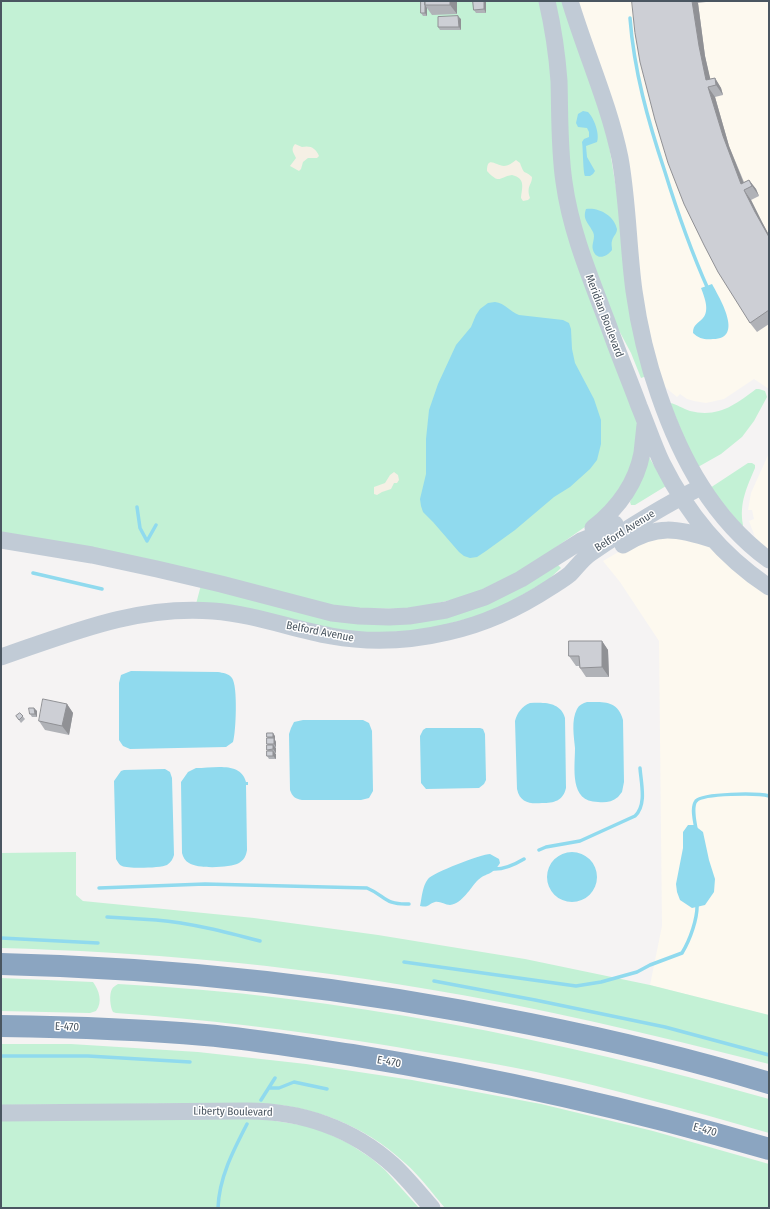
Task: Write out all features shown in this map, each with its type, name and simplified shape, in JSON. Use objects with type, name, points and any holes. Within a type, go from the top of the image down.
[{"type":"highway","points":[[1,964],[106,968],[189,974],[279,983],[377,996],[444,1007],[570,1032],[686,1060],[769,1083]]},
{"type":"highway","name":"E-470","points":[[1,1026],[135,1030],[200,1034],[260,1041],[479,1077],[679,1123],[769,1148]]},
{"type":"main road","name":"Meridian Boulevard","points":[[547,1],[557,55],[561,158],[570,214],[587,272],[662,463],[699,522],[715,541],[743,567],[769,587]]},
{"type":"main road","points":[[570,1],[604,98],[619,152],[624,186],[634,291],[645,348],[671,428],[687,463],[698,482],[725,520],[769,560]]},
{"type":"main road","points":[[581,541],[612,511],[628,489],[640,462],[645,421]]},
{"type":"main road","name":"Belford Avenue","points":[[1,540],[92,555],[157,569],[332,613],[378,617],[423,614],[477,600],[521,579],[581,541],[596,535],[698,482]]},
{"type":"main road","name":"Belford Avenue","points":[[1,657],[113,620],[172,611],[204,610],[244,615],[344,638],[383,640],[416,638],[463,628],[499,615],[526,602],[568,575],[589,554],[679,492]]},
{"type":"main road","points":[[568,575],[593,563],[631,539],[650,532],[666,530],[680,531],[696,534],[715,541]]},
{"type":"main road","name":"Liberty Boulevard","points":[[1,1113],[247,1111],[274,1112],[294,1115],[315,1120],[334,1127],[369,1146],[398,1169],[432,1208]]},
{"type":"shaded area","points":[[577,1],[769,1],[769,389],[754,379],[724,399],[706,403],[687,399],[680,394],[677,397],[665,387],[659,376]]},
{"type":"shaded area","points":[[769,453],[769,551],[759,543],[755,537],[749,521],[754,519],[752,510],[748,510],[751,493]]},
{"type":"shaded area","points":[[661,535],[707,545],[769,594],[769,1015],[650,985],[662,926],[659,641],[620,582],[603,561],[627,547]]},
{"type":"green space","points":[[1,1],[541,1],[551,53],[553,135],[638,425],[631,473],[599,517],[528,567],[469,596],[411,609],[343,608],[1,533]]},
{"type":"green space","points":[[554,1],[564,1],[606,127],[647,376],[641,378],[631,353],[615,323],[594,272],[572,192]]},
{"type":"green space","points":[[756,389],[765,391],[767,397],[754,421],[742,437],[721,454],[696,467],[670,403],[690,411],[709,413],[726,409]]},
{"type":"green space","points":[[649,457],[666,486],[635,505],[631,505],[630,502]]},
{"type":"green space","points":[[748,463],[755,465],[755,468],[743,502],[742,526],[710,488]]},
{"type":"green space","points":[[557,564],[561,568],[548,580],[493,612],[421,631],[356,633],[196,604],[201,585],[387,623]]},
{"type":"green space","points":[[76,852],[76,895],[83,901],[254,918],[378,935],[525,959],[650,985],[769,1015],[769,1064],[639,1032],[509,1004],[317,972],[212,960],[1,948],[1,853]]},
{"type":"green space","points":[[1,978],[93,982],[100,1000],[96,1011],[90,1013],[1,1011]]},
{"type":"green space","points":[[118,984],[283,998],[365,1009],[528,1039],[609,1057],[769,1099],[769,1133],[624,1093],[496,1064],[313,1034],[182,1018],[116,1013],[112,1010],[110,997],[112,989]]},
{"type":"green space","points":[[1,1044],[71,1044],[198,1052],[306,1064],[412,1080],[541,1104],[653,1131],[769,1164],[769,1208],[445,1208],[421,1179],[389,1149],[353,1127],[314,1112],[294,1107],[252,1103],[1,1105]]},
{"type":"green space","points":[[263,1119],[314,1127],[348,1143],[371,1158],[385,1170],[419,1208],[1,1208],[1,1120]]},
{"type":"sand","points":[[295,144],[302,147],[308,146],[312,148],[319,156],[317,158],[308,158],[303,162],[299,171],[290,166],[296,158],[293,153]]},
{"type":"sand","points":[[516,160],[520,163],[524,171],[532,177],[529,188],[530,198],[528,200],[523,201],[521,198],[522,184],[519,178],[512,175],[497,179],[487,171],[487,166],[490,162],[501,166],[506,166]]},
{"type":"sand","points":[[394,472],[398,475],[399,480],[397,483],[394,483],[391,489],[377,495],[374,494],[374,487],[385,483]]},
{"type":"water","points":[[583,111],[588,112],[592,118],[598,135],[597,142],[586,146],[587,157],[595,171],[590,176],[585,176],[584,174],[582,142],[584,139],[589,137],[589,132],[587,128],[578,127],[576,123],[578,114]]},
{"type":"water","points":[[586,209],[595,209],[605,213],[613,220],[615,224],[617,231],[613,238],[612,250],[607,255],[599,257],[594,253],[594,234],[585,219]]},
{"type":"water","points":[[712,284],[724,307],[729,325],[727,332],[722,337],[705,339],[695,335],[693,330],[703,318],[706,311],[706,303],[701,288]]},
{"type":"water","points":[[495,302],[502,304],[519,315],[563,320],[569,323],[575,363],[594,399],[601,420],[601,444],[597,460],[590,469],[570,487],[554,497],[515,530],[486,551],[477,557],[470,558],[459,552],[423,512],[420,499],[426,474],[426,439],[429,410],[438,384],[456,345],[471,327],[480,309],[488,303]]},
{"type":"water","points":[[131,671],[218,672],[229,675],[234,683],[236,699],[236,720],[233,742],[226,747],[130,749],[123,746],[119,740],[119,683],[121,675]]},
{"type":"water","points":[[587,702],[604,702],[614,706],[621,713],[623,720],[624,782],[622,792],[618,797],[608,802],[589,800],[582,796],[578,790],[576,782],[573,728],[574,718],[575,713],[581,704]]},
{"type":"water","points":[[530,703],[546,703],[556,706],[563,713],[565,718],[566,788],[563,796],[554,802],[530,803],[523,800],[518,794],[515,721],[520,710]]},
{"type":"water","points":[[303,720],[363,720],[369,723],[372,731],[373,791],[369,798],[361,800],[302,800],[293,796],[290,790],[289,734],[294,722]]},
{"type":"water","points":[[426,728],[483,729],[485,734],[486,780],[484,784],[479,788],[426,789],[421,783],[420,736]]},
{"type":"water","points":[[196,768],[232,768],[243,775],[246,782],[248,782],[248,785],[246,785],[247,850],[242,861],[235,865],[206,867],[193,865],[185,860],[183,856],[181,782],[188,772]]},
{"type":"water","points":[[165,769],[170,772],[172,778],[173,858],[167,865],[158,867],[137,868],[121,866],[116,859],[114,781],[121,771],[124,770]]},
{"type":"water","points":[[688,825],[694,825],[703,832],[715,879],[714,892],[705,905],[692,908],[680,900],[676,884],[683,848],[683,832]]},
{"type":"water","points":[[572,852],[581,854],[592,863],[597,877],[595,886],[586,897],[572,902],[563,900],[552,891],[547,877],[549,868],[558,857]]},
{"type":"water","points":[[490,854],[499,859],[500,863],[492,872],[478,880],[466,895],[455,904],[450,905],[437,902],[427,906],[420,906],[424,885],[431,876],[458,864]]},
{"type":"building","points":[[421,1],[425,1],[425,13],[421,13]]},
{"type":"building","points":[[425,1],[450,1],[450,5],[425,5]]},
{"type":"building","points":[[473,1],[484,1],[484,9],[474,10]]},
{"type":"building","points":[[632,1],[692,1],[706,80],[715,78],[716,85],[708,87],[723,136],[741,184],[749,180],[752,186],[744,190],[769,237],[769,310],[750,323],[718,272],[704,245],[684,204],[668,163],[640,62]]},
{"type":"building","points":[[458,16],[459,27],[438,27],[438,17]]},
{"type":"building","points":[[569,641],[602,641],[602,667],[580,668],[579,656],[569,656]]},
{"type":"building","points":[[43,699],[67,704],[62,726],[39,721]]},
{"type":"building","points":[[29,708],[34,708],[35,714],[30,714]]},
{"type":"building","points":[[20,713],[23,716],[19,720],[16,716]]},
{"type":"building","points":[[267,733],[273,733],[273,737],[267,737]]},
{"type":"building","points":[[267,738],[274,738],[274,744],[267,744]]},
{"type":"building","points":[[267,745],[273,745],[273,749],[267,750]]},
{"type":"building","points":[[267,751],[273,751],[273,756],[267,756]]},
{"type":"waterway","points":[[630,18],[638,77],[653,134],[674,201],[708,289]]},
{"type":"waterway","points":[[137,507],[140,528],[147,541],[156,525]]},
{"type":"waterway","points":[[33,573],[102,589]]},
{"type":"waterway","points":[[539,850],[546,847],[580,841],[635,816],[639,811],[642,800],[640,768]]},
{"type":"waterway","points":[[696,829],[694,807],[696,801],[701,798],[731,794],[754,794],[769,796]]},
{"type":"waterway","points":[[492,869],[508,867],[524,859]]},
{"type":"waterway","points":[[99,888],[205,884],[367,888],[395,903],[409,904]]},
{"type":"waterway","points":[[404,962],[576,986],[601,982],[637,972],[650,965],[682,953],[693,929],[697,903]]},
{"type":"waterway","points":[[107,917],[182,923],[260,941]]},
{"type":"waterway","points":[[1,938],[98,943]]},
{"type":"waterway","points":[[434,981],[665,1027],[769,1055]]},
{"type":"waterway","points":[[1,1056],[88,1056],[190,1062]]},
{"type":"waterway","points":[[261,1100],[275,1078]]},
{"type":"waterway","points":[[269,1088],[279,1088],[294,1082],[327,1089]]},
{"type":"waterway","points":[[218,1208],[224,1175],[247,1124]]}]
